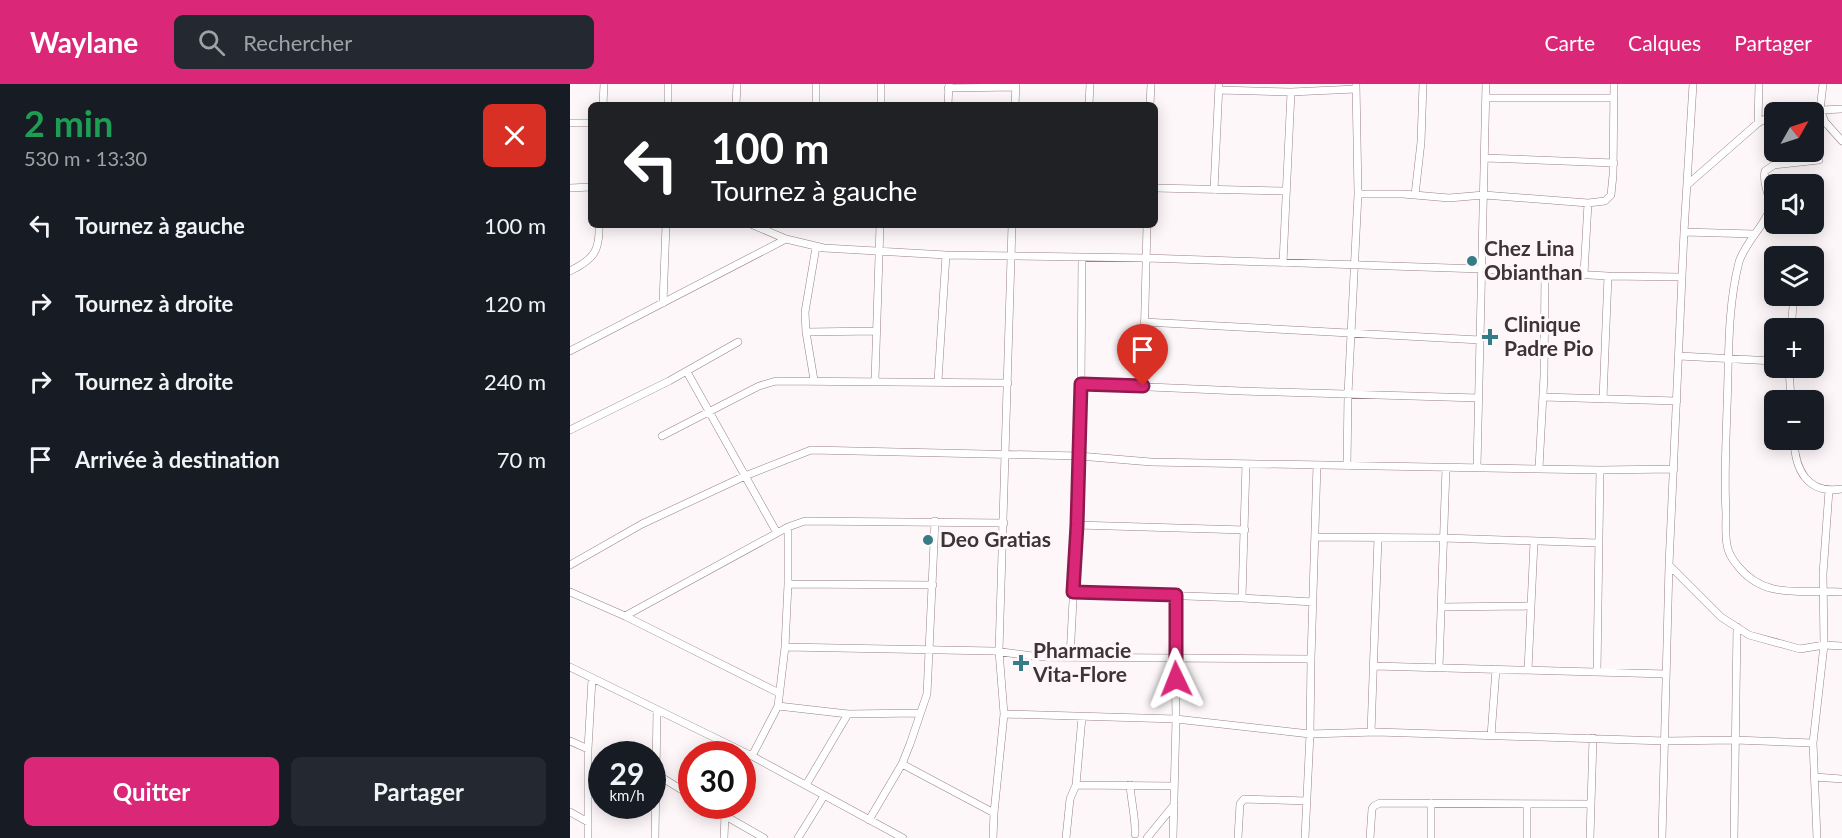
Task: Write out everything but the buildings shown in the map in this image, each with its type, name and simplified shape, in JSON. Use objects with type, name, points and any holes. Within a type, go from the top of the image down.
[{"type":"street","points":[[603,102],[604,84]]},
{"type":"street","points":[[668,84],[668,102]]},
{"type":"street","points":[[736,102],[737,84]]},
{"type":"street","points":[[816,84],[816,102]]},
{"type":"street","points":[[881,84],[881,102]]},
{"type":"street","points":[[1089,102],[1090,84]]},
{"type":"street","points":[[1150,102],[1151,84]]},
{"type":"street","points":[[1415,195],[1421,142],[1423,84]]},
{"type":"street","points":[[1477,467],[1486,84]]},
{"type":"street","points":[[1358,194],[1449,198],[1484,195],[1602,202],[1610,198],[1614,163],[1614,84]]},
{"type":"street","points":[[1662,838],[1669,565],[1693,84]]},
{"type":"street","points":[[1758,123],[1759,84]]},
{"type":"street","points":[[1821,102],[1823,84]]},
{"type":"street","points":[[948,102],[949,86],[1016,85],[1015,102]]},
{"type":"street","points":[[1214,190],[1219,87],[1292,92],[1356,86],[1358,194],[1348,394],[1347,466]]},
{"type":"street","points":[[1283,262],[1292,92]]},
{"type":"street","points":[[1486,98],[1614,98]]},
{"type":"street","points":[[1824,110],[1842,109]]},
{"type":"street","points":[[1687,185],[1764,119]]},
{"type":"street","points":[[1824,120],[1842,141]]},
{"type":"street","points":[[570,123],[588,123]]},
{"type":"street","points":[[1485,158],[1614,163]]},
{"type":"street","points":[[1801,162],[1774,165],[1765,171],[1764,182],[1770,206],[1768,214],[1743,251],[1739,263],[1730,322],[1725,462],[1727,546],[1737,565],[1764,587],[1775,591],[1842,592]]},
{"type":"street","points":[[570,188],[588,187]]},
{"type":"street","points":[[1158,188],[1286,191]]},
{"type":"street","points":[[1584,274],[1588,202]]},
{"type":"street","points":[[570,271],[595,254],[600,239],[599,228]]},
{"type":"street","points":[[663,303],[666,228]]},
{"type":"street","points":[[762,228],[786,239],[816,247],[946,255],[1283,262],[1682,277]]},
{"type":"street","points":[[875,380],[880,228]]},
{"type":"street","points":[[993,838],[1004,714],[999,651],[1012,228]]},
{"type":"street","points":[[1143,386],[1147,228]]},
{"type":"street","points":[[1684,232],[1754,234]]},
{"type":"street","points":[[570,351],[786,239]]},
{"type":"street","points":[[814,380],[805,312],[816,247]]},
{"type":"street","points":[[938,381],[946,255]]},
{"type":"street","points":[[1070,657],[1077,525],[1082,258]]},
{"type":"street","points":[[1539,468],[1543,397],[1545,273]]},
{"type":"street","points":[[1604,399],[1608,276]]},
{"type":"street","points":[[1144,322],[1480,340]]},
{"type":"street","points":[[806,332],[877,331]]},
{"type":"street","points":[[570,430],[687,372],[738,342]]},
{"type":"street","points":[[1679,356],[1764,360]]},
{"type":"street","points":[[687,372],[777,533]]},
{"type":"street","points":[[662,436],[766,383],[776,381],[1008,382]]},
{"type":"street","points":[[1081,384],[1478,398]]},
{"type":"street","points":[[1543,397],[1677,401]]},
{"type":"street","points":[[570,565],[642,524],[745,476],[804,452],[818,450],[1079,456],[1151,462],[1446,468],[1674,469]]},
{"type":"street","points":[[1794,450],[1795,460],[1803,475],[1818,487],[1829,490],[1842,489]]},
{"type":"street","points":[[1242,598],[1246,464]]},
{"type":"street","points":[[1305,838],[1317,465]]},
{"type":"street","points":[[1439,668],[1446,468]]},
{"type":"street","points":[[1597,672],[1600,470]]},
{"type":"street","points":[[1817,838],[1813,743],[1824,645],[1823,574],[1829,490]]},
{"type":"street","points":[[625,616],[788,527],[805,520],[1004,523]]},
{"type":"street","points":[[869,820],[902,764],[927,694],[935,521]]},
{"type":"street","points":[[1077,525],[1245,530]]},
{"type":"street","points":[[756,748],[778,706],[785,647],[788,527]]},
{"type":"street","points":[[1315,537],[1598,543]]},
{"type":"street","points":[[1371,732],[1377,538]]},
{"type":"street","points":[[1528,670],[1534,542]]},
{"type":"street","points":[[1669,565],[1712,609],[1749,635],[1800,649],[1824,645],[1842,646]]},
{"type":"street","points":[[788,584],[933,585]]},
{"type":"street","points":[[570,592],[625,616],[779,693]]},
{"type":"street","points":[[1073,592],[1313,602]]},
{"type":"street","points":[[1173,838],[1176,595]]},
{"type":"street","points":[[1441,607],[1531,606]]},
{"type":"street","points":[[1734,838],[1737,627]]},
{"type":"street","points":[[785,647],[999,651],[1025,656],[1311,659]]},
{"type":"street","points":[[1374,666],[1666,674]]},
{"type":"street","points":[[570,667],[721,741]]},
{"type":"street","points":[[1491,736],[1496,669]]},
{"type":"street","points":[[588,741],[592,679]]},
{"type":"street","points":[[778,706],[848,714],[919,713]]},
{"type":"street","points":[[657,710],[657,741]]},
{"type":"street","points":[[806,785],[848,714]]},
{"type":"street","points":[[1004,714],[1176,719],[1310,734],[1371,732],[1813,743]]},
{"type":"street","points":[[1066,838],[1070,799],[1076,784],[1082,717]]},
{"type":"street","points":[[1590,838],[1593,738]]},
{"type":"street","points":[[570,741],[588,749]]},
{"type":"street","points":[[756,758],[903,838]]},
{"type":"street","points":[[902,764],[994,813]]},
{"type":"street","points":[[1815,777],[1842,779]]},
{"type":"street","points":[[1076,784],[1174,786]]},
{"type":"street","points":[[1130,785],[1136,826],[1135,834]]},
{"type":"street","points":[[798,838],[824,796]]},
{"type":"street","points":[[1238,838],[1240,804],[1244,799],[1306,801]]},
{"type":"street","points":[[1370,838],[1372,809],[1380,803],[1591,804]]},
{"type":"street","points":[[1431,803],[1431,838]]},
{"type":"street","points":[[1527,804],[1527,838]]},
{"type":"street","points":[[1147,838],[1174,805]]},
{"type":"street","points":[[570,812],[588,822],[588,838]]},
{"type":"street","points":[[655,819],[655,838]]},
{"type":"street","points":[[724,819],[724,838]]},
{"type":"street","points":[[731,819],[764,838]]},
{"type":"place","name":"Chez Lina Obianthan","points":[[1472,261]]},
{"type":"place","name":"Clinique Padre Pio","points":[[1490,337]]},
{"type":"place","name":"Deo Gratias","points":[[928,540]]},
{"type":"place","name":"Pharmacie Vita-Flore","points":[[1021,663]]},
{"type":"route","points":[[1143,386],[1081,384],[1073,592],[1176,595],[1176,679]]}]
